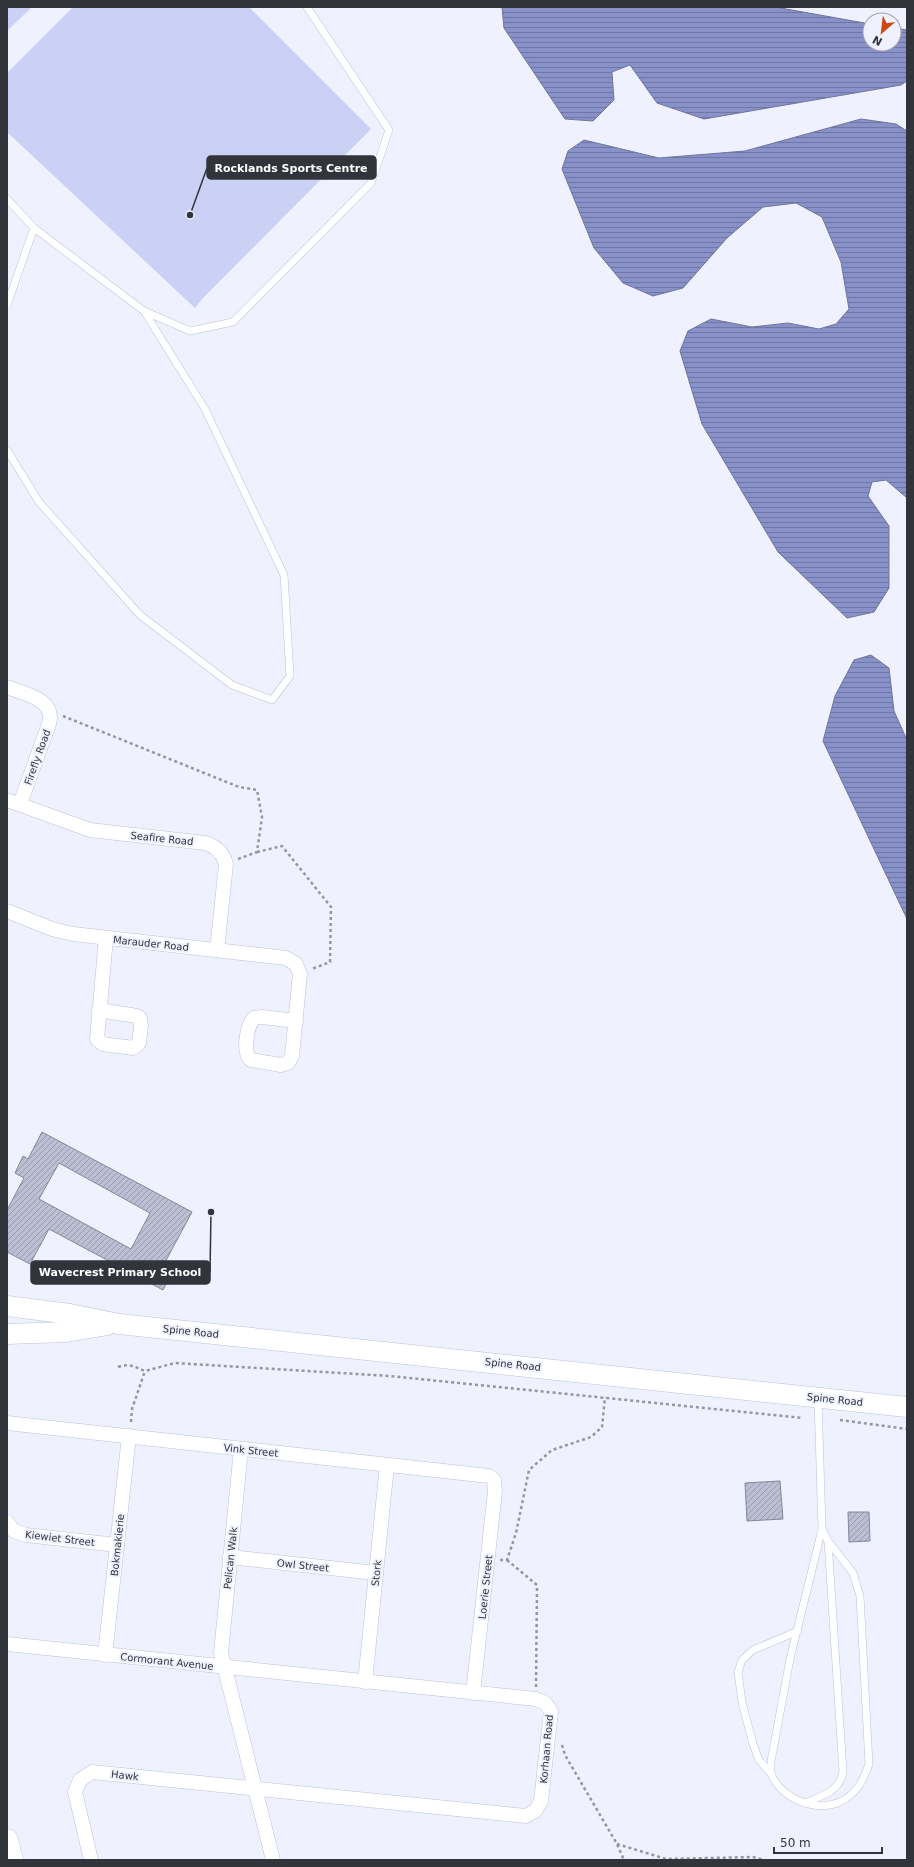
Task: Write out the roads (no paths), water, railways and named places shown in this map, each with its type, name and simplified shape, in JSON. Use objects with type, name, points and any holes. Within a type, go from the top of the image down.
[{"type":"main road","name":"Spine Road","points":[[7,1306],[70,1314],[119,1324],[907,1407]]},
{"type":"main road","name":"Spine Road","points":[[7,1334],[66,1332],[119,1324]]},
{"type":"main road","points":[[7,1840],[12,1860]]},
{"type":"street","name":"Firefly Road","points":[[7,687],[42,701],[50,711],[49,724],[13,802]]},
{"type":"street","name":"Seafire Road","points":[[13,802],[90,830],[205,843],[218,850],[226,864],[217,950]]},
{"type":"street","name":"Marauder Road","points":[[7,911],[63,932],[106,938],[282,956],[298,969],[296,1021]]},
{"type":"street","points":[[99,1010],[106,938]]},
{"type":"street","name":"Vink Street","points":[[7,1423],[486,1475],[494,1480]]},
{"type":"street","name":"Bokmakierie","points":[[105,1655],[129,1436]]},
{"type":"street","name":"Pelican Walk","points":[[225,1667],[221,1653],[221,1638],[240,1448]]},
{"type":"street","name":"Stork","points":[[365,1682],[387,1464]]},
{"type":"street","name":"Loerie Street","points":[[473,1693],[495,1491],[494,1480]]},
{"type":"street","name":"Kiewiet Street","points":[[7,1522],[14,1531],[26,1535],[117,1545]]},
{"type":"street","name":"Owl Street","points":[[230,1557],[376,1573]]},
{"type":"street","name":"Cormorant Avenue","points":[[7,1644],[225,1667],[273,1860]]},
{"type":"street","points":[[225,1667],[473,1693]]},
{"type":"street","name":"Korhaan Road","points":[[255,1788],[526,1816],[535,1811],[541,1801],[551,1716],[548,1706],[536,1699],[473,1693]]},
{"type":"street","name":"Hawk","points":[[91,1860],[75,1792],[80,1780],[92,1772],[255,1788]]},
{"type":"lane","points":[[7,199],[34,228],[144,311],[190,330],[233,322],[371,183],[389,130],[307,7]]},
{"type":"lane","points":[[7,305],[34,228]]},
{"type":"lane","points":[[7,450],[39,502],[140,615],[232,685],[272,700],[290,676],[284,575],[205,409],[144,311]]},
{"type":"lane","points":[[772,1775],[773,1746],[790,1659],[822,1529],[818,1397]]},
{"type":"lane","points":[[798,1631],[753,1650],[742,1660],[738,1672],[742,1702],[753,1744],[759,1760],[786,1794],[805,1803],[827,1805],[841,1801],[859,1787],[869,1764],[860,1596],[854,1573],[828,1541],[822,1529]]},
{"type":"lane","points":[[805,1803],[831,1792],[837,1786],[843,1772],[828,1541]]},
{"type":"water","points":[[502,7],[775,7],[862,23],[862,52],[902,52],[902,29],[907,30],[907,81],[901,85],[704,119],[657,103],[630,65],[612,72],[614,100],[593,121],[565,119],[504,28]]},
{"type":"water","points":[[861,119],[896,124],[907,131],[907,498],[886,480],[872,482],[868,496],[889,526],[889,588],[874,612],[847,618],[778,552],[702,424],[680,351],[688,331],[711,319],[752,327],[788,323],[819,329],[836,324],[849,309],[841,262],[822,217],[796,203],[763,207],[727,238],[683,288],[653,296],[623,283],[594,248],[562,169],[568,151],[584,140],[659,158],[745,151]]},
{"type":"water","points":[[871,655],[889,668],[894,711],[907,740],[907,919],[823,741],[835,696],[854,660]]},
{"type":"place","name":"Rocklands Sports Centre","points":[[190,215]]},
{"type":"place","name":"Wavecrest Primary School","points":[[211,1212]]}]
